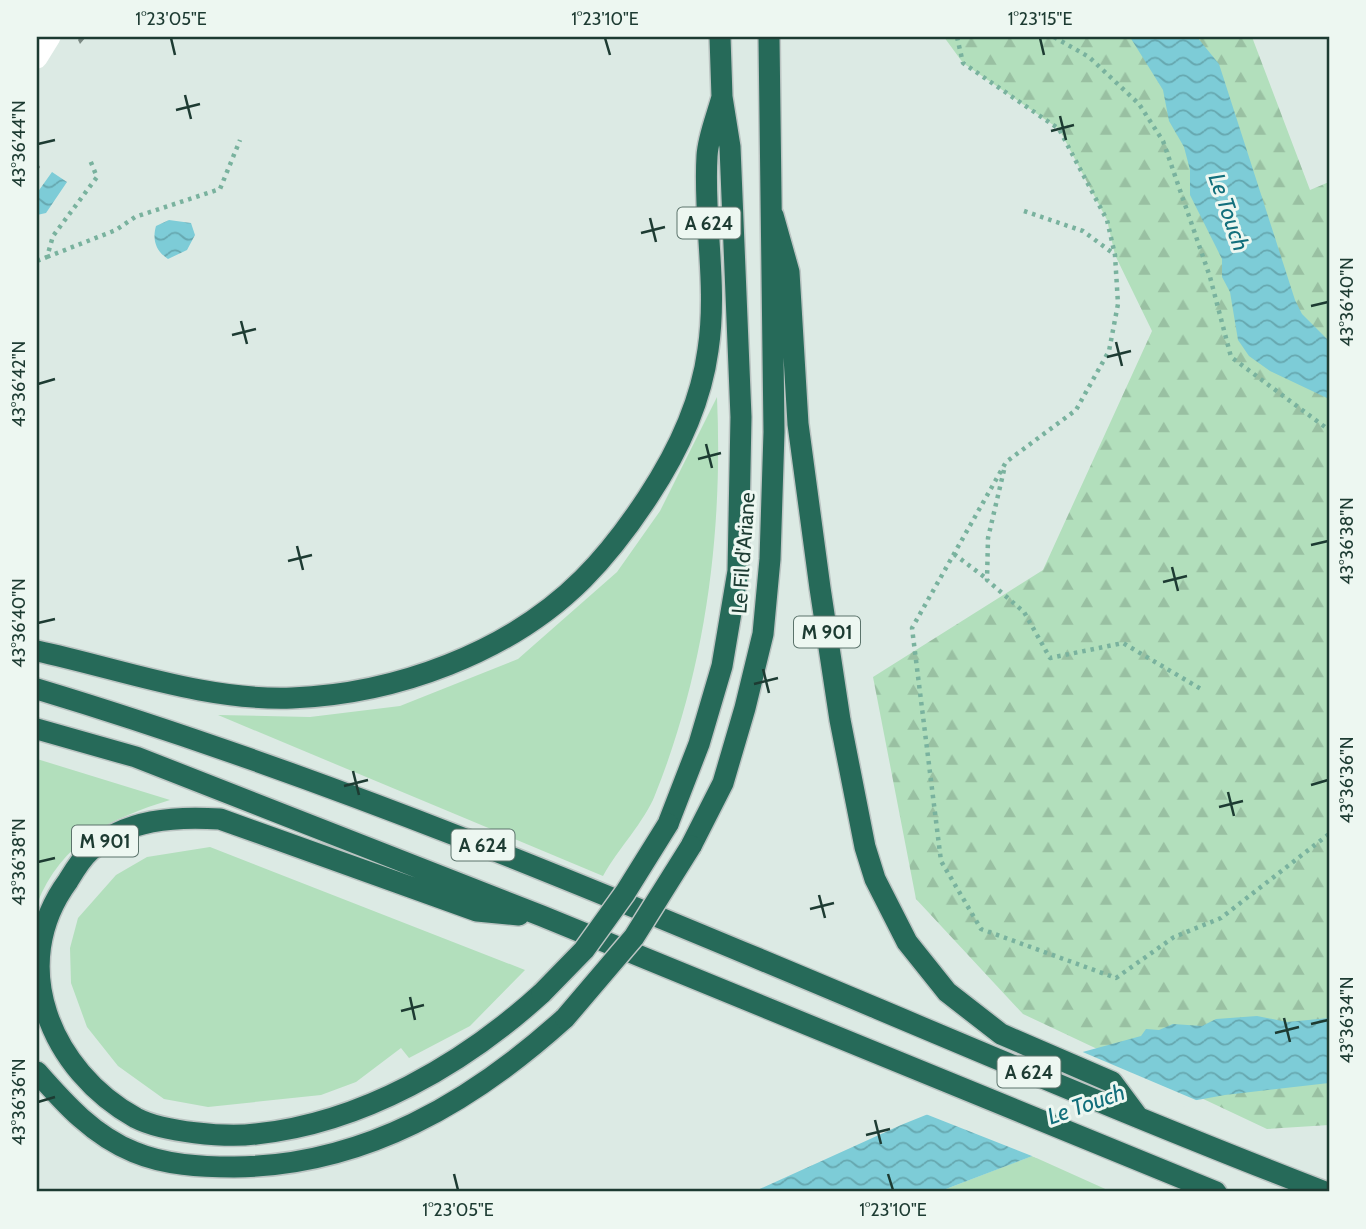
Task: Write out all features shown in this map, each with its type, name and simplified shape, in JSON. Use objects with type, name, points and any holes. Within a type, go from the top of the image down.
[{"type":"highway","name":"Le Fil d'Ariane","points":[[542,916],[477,911],[220,820],[185,817],[153,821],[123,830],[89,851],[52,902],[40,940],[39,965],[46,1018],[92,1086],[138,1119],[196,1134],[256,1135],[330,1118],[408,1086],[466,1055],[541,993],[584,950],[625,894],[667,824],[699,744],[722,666],[738,571],[741,417],[730,147],[722,97],[720,37]]},
{"type":"highway","name":"Le Fil d'Ariane","points":[[37,1072],[92,1129],[135,1153],[199,1167],[255,1167],[318,1157],[368,1145],[412,1125],[466,1096],[518,1060],[565,1018],[634,937],[691,846],[723,783],[763,634],[770,559],[774,432],[770,303],[773,215],[769,37]]},
{"type":"highway","name":"A 624","points":[[37,652],[232,695],[292,698],[355,691],[420,675],[481,650],[535,618],[582,581],[622,536],[671,462],[695,403],[708,351],[711,301],[707,154],[722,97]]},
{"type":"highway","name":"M 901","points":[[773,215],[789,272],[800,438],[840,720],[865,847],[880,891],[907,942],[947,992],[972,1015],[1038,1052],[1112,1082],[1138,1118]]},
{"type":"highway","name":"A 624","points":[[37,689],[148,723],[488,846],[1138,1118],[1325,1192]]},
{"type":"highway","name":"A 624","points":[[37,729],[136,757],[542,916],[1216,1192]]},
{"type":"street","points":[[37,48],[49,37]]},
{"type":"street","points":[[37,58],[49,37]]},
{"type":"path","points":[[957,37],[963,63],[1059,129],[1107,220],[1115,255],[1118,304],[1110,351],[1076,410],[1006,462],[912,628],[941,861],[981,929],[1116,978],[1174,937],[1221,918],[1329,834]]},
{"type":"path","points":[[1054,37],[1089,57],[1139,104],[1163,141],[1209,277],[1231,357],[1329,430]]},
{"type":"path","points":[[37,261],[116,230],[135,217],[220,189],[240,140]]},
{"type":"path","points":[[47,257],[53,236],[97,177],[90,160]]},
{"type":"path","points":[[1024,211],[1083,231],[1115,255]]},
{"type":"path","points":[[987,580],[988,538],[1006,462]]},
{"type":"path","points":[[954,554],[1024,612],[1050,658],[1123,643],[1201,689]]},
{"type":"green space","points":[[944,37],[1252,37],[1310,190],[1329,182],[1329,1125],[1267,1129],[1023,1014],[916,899],[873,677],[1043,570],[1152,331],[1115,255],[1107,220],[1059,129],[963,63]]},
{"type":"green space","points":[[717,397],[717,498],[699,649],[673,747],[651,805],[603,876],[218,715],[310,717],[400,706],[518,659],[617,572],[660,511]]},
{"type":"green space","points":[[37,759],[170,800],[108,824],[90,836],[60,864],[47,882],[37,904]]},
{"type":"green space","points":[[210,847],[525,970],[470,1026],[409,1058],[401,1048],[356,1082],[321,1095],[208,1107],[164,1099],[118,1066],[87,1027],[71,983],[70,948],[78,918],[116,875],[147,857]]},
{"type":"green space","points":[[1032,1156],[1112,1192],[938,1192]]},
{"type":"water","name":"Le Touch","points":[[1130,37],[1197,37],[1219,64],[1295,300],[1302,314],[1329,341],[1329,399],[1270,371],[1249,356],[1238,340],[1230,292],[1222,277],[1222,259],[1190,195],[1190,170],[1184,147],[1169,121],[1163,90]]},
{"type":"water","points":[[52,172],[67,182],[46,213],[37,215],[37,193]]},
{"type":"water","points":[[169,220],[191,223],[195,235],[187,250],[168,259],[158,249],[154,236],[156,226]]},
{"type":"water","name":"Le Touch","points":[[1257,1016],[1287,1022],[1329,1018],[1329,1083],[1225,1095],[1164,1106],[938,1192],[753,1192],[901,1125],[1079,1053],[1141,1036],[1146,1029],[1159,1030],[1173,1024],[1202,1026],[1216,1019]]},
{"type":"pier","points":[[1078,1050],[1203,1103],[1165,1110],[1037,1158],[923,1113]]}]
